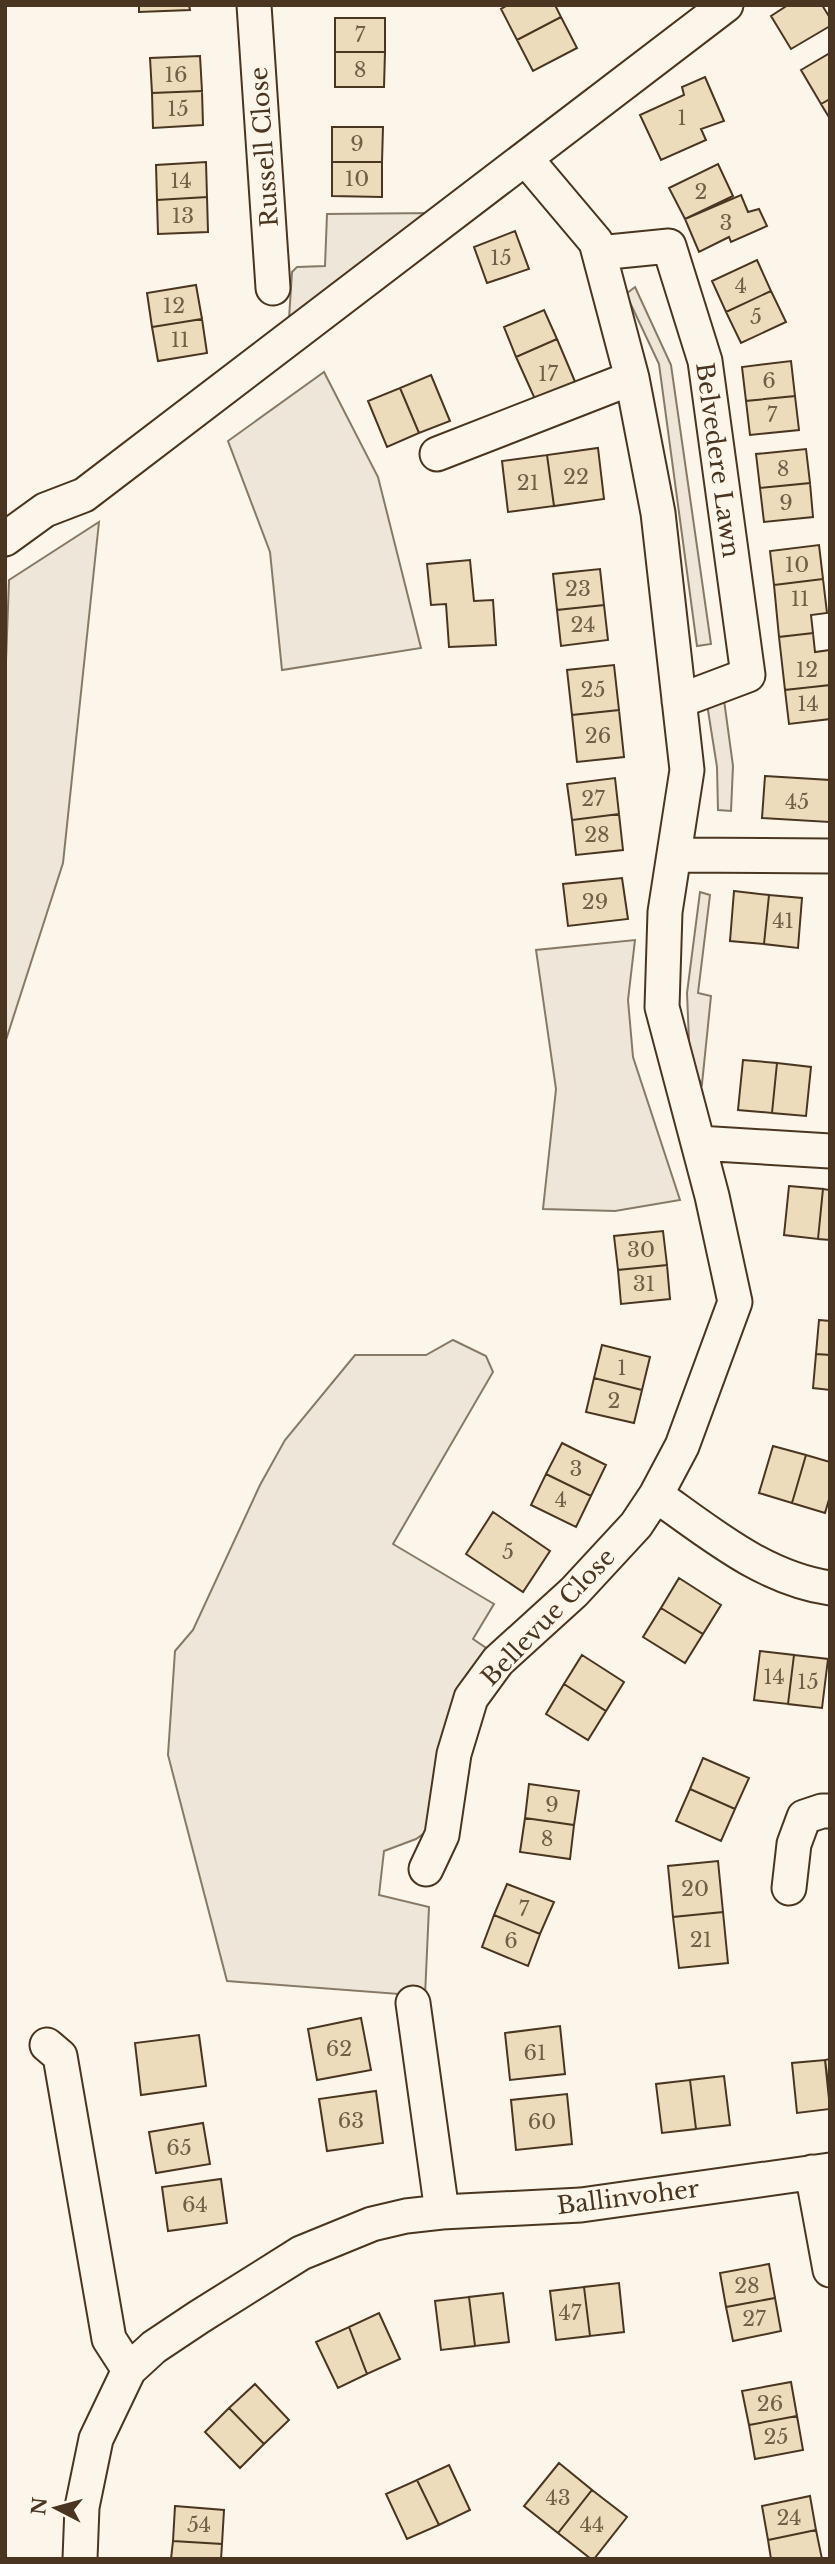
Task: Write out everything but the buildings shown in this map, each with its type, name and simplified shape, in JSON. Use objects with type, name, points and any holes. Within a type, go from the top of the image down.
[{"type":"street","name":"Russell Close","points":[[254,5],[272,288]]},
{"type":"street","points":[[5,538],[45,510],[84,495],[726,5]]},
{"type":"street","points":[[526,159],[596,242],[632,378],[658,513],[687,770],[666,912],[662,1007],[698,1143],[830,1151]]},
{"type":"street","name":"Belvedere Lawn","points":[[599,253],[669,246],[705,361],[748,675],[679,701]]},
{"type":"street","points":[[437,454],[632,378]]},
{"type":"street","points":[[674,855],[830,856]]},
{"type":"street","name":"Bellevue Close","points":[[426,1869],[442,1835],[454,1754],[471,1698],[498,1661],[574,1592],[636,1525],[656,1495],[682,1446],[736,1302],[698,1143]]},
{"type":"street","points":[[656,1495],[765,1569],[809,1585],[830,1588]]},
{"type":"street","points":[[789,1888],[794,1844],[804,1817],[830,1811]]},
{"type":"street","points":[[413,2003],[442,2212]]},
{"type":"street","points":[[47,2045],[60,2056],[109,2339],[129,2370]]},
{"type":"street","name":"Ballinvoher","points":[[80,2559],[82,2507],[96,2439],[129,2370],[155,2347],[199,2317],[301,2253],[372,2224],[406,2216],[442,2212],[581,2205],[821,2171],[830,2270]]},
{"type":"shaded area","points":[[432,213],[289,319],[292,272],[297,267],[325,266],[327,214]]},
{"type":"shaded area","points":[[635,287],[671,365],[711,644],[697,646],[659,364],[626,294]]},
{"type":"shaded area","points":[[324,372],[378,477],[421,648],[282,670],[270,552],[228,441]]},
{"type":"shaded area","points":[[99,522],[63,863],[5,1043],[5,688],[9,580]]},
{"type":"shaded area","points":[[724,700],[733,766],[731,811],[718,810],[717,767],[707,704]]},
{"type":"shaded area","points":[[700,892],[710,895],[698,993],[711,996],[702,1084],[690,1065],[687,993]]},
{"type":"shaded area","points":[[635,940],[628,1000],[633,1057],[680,1200],[615,1211],[543,1209],[556,1089],[536,950]]},
{"type":"shaded area","points":[[453,1340],[486,1356],[493,1372],[393,1544],[494,1604],[473,1639],[492,1652],[426,1832],[416,1839],[384,1851],[379,1895],[429,1907],[425,1996],[227,1981],[168,1755],[175,1651],[193,1630],[260,1485],[285,1440],[355,1355],[426,1355]]}]
